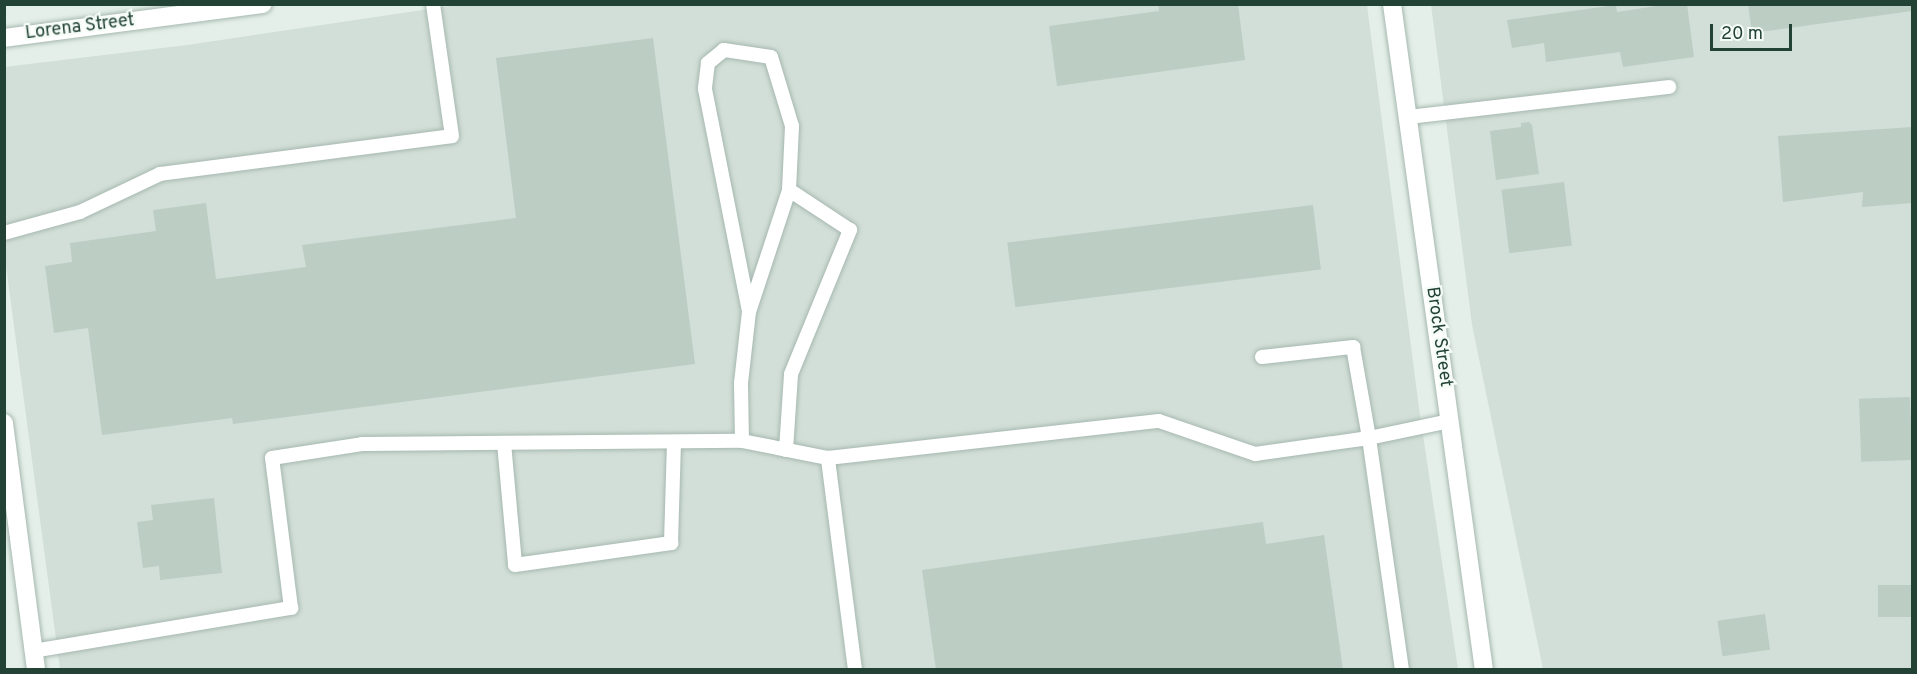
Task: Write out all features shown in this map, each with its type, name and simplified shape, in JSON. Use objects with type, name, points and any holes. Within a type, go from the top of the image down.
[{"type":"street","name":"Lorena Street","points":[[4,38],[263,4]]},
{"type":"street","name":"Brock Street","points":[[1392,4],[1484,669]]},
{"type":"street","points":[[4,423],[36,669]]},
{"type":"lane","points":[[4,233],[80,212],[160,174],[452,136],[433,4]]},
{"type":"lane","points":[[742,441],[741,383],[749,312],[789,190],[792,126],[771,57],[724,50],[708,63],[705,89],[749,312]]},
{"type":"lane","points":[[1409,117],[1669,87]]},
{"type":"lane","points":[[786,450],[791,374],[850,230],[789,190]]},
{"type":"lane","points":[[1262,357],[1353,347],[1369,438],[1402,669]]},
{"type":"lane","points":[[33,651],[291,608],[272,458],[362,444],[742,441],[828,458],[1159,421],[1255,454],[1369,438],[1450,421]]},
{"type":"lane","points":[[504,443],[515,565],[671,543],[674,442]]},
{"type":"lane","points":[[828,458],[855,669]]},
{"type":"shaded area","points":[[463,4],[1367,5],[1419,408],[1458,669],[60,669],[5,259],[4,67],[187,45]]},
{"type":"shaded area","points":[[1431,5],[1912,5],[1912,669],[1543,669],[1472,325]]},
{"type":"building","points":[[1158,4],[1238,4],[1245,60],[1057,86],[1049,26],[1159,11]]},
{"type":"building","points":[[1670,4],[1687,4],[1694,57],[1623,67],[1620,52],[1546,62],[1544,43],[1512,48],[1507,20],[1616,5],[1617,12]]},
{"type":"building","points":[[1748,4],[1912,4],[1912,11],[1752,33]]},
{"type":"building","points":[[653,38],[695,364],[233,424],[232,418],[102,435],[88,328],[54,333],[45,266],[72,262],[70,243],[156,231],[153,210],[206,203],[216,279],[306,267],[302,245],[516,218],[496,58]]},
{"type":"building","points":[[1529,122],[1532,125],[1539,174],[1496,180],[1490,131],[1521,127],[1521,123]]},
{"type":"building","points":[[1912,127],[1912,203],[1862,207],[1863,192],[1783,202],[1778,136]]},
{"type":"building","points":[[1564,182],[1572,246],[1509,253],[1501,190]]},
{"type":"building","points":[[1313,205],[1321,270],[1015,307],[1007,243]]},
{"type":"building","points":[[1910,397],[1912,460],[1861,462],[1859,399]]},
{"type":"building","points":[[214,498],[222,573],[160,580],[159,566],[143,568],[137,522],[153,520],[151,505]]},
{"type":"building","points":[[1263,522],[1266,544],[1324,535],[1343,670],[936,670],[922,570]]},
{"type":"building","points":[[1878,585],[1912,585],[1912,617],[1878,617]]},
{"type":"building","points":[[1765,614],[1770,650],[1722,656],[1717,621]]}]
